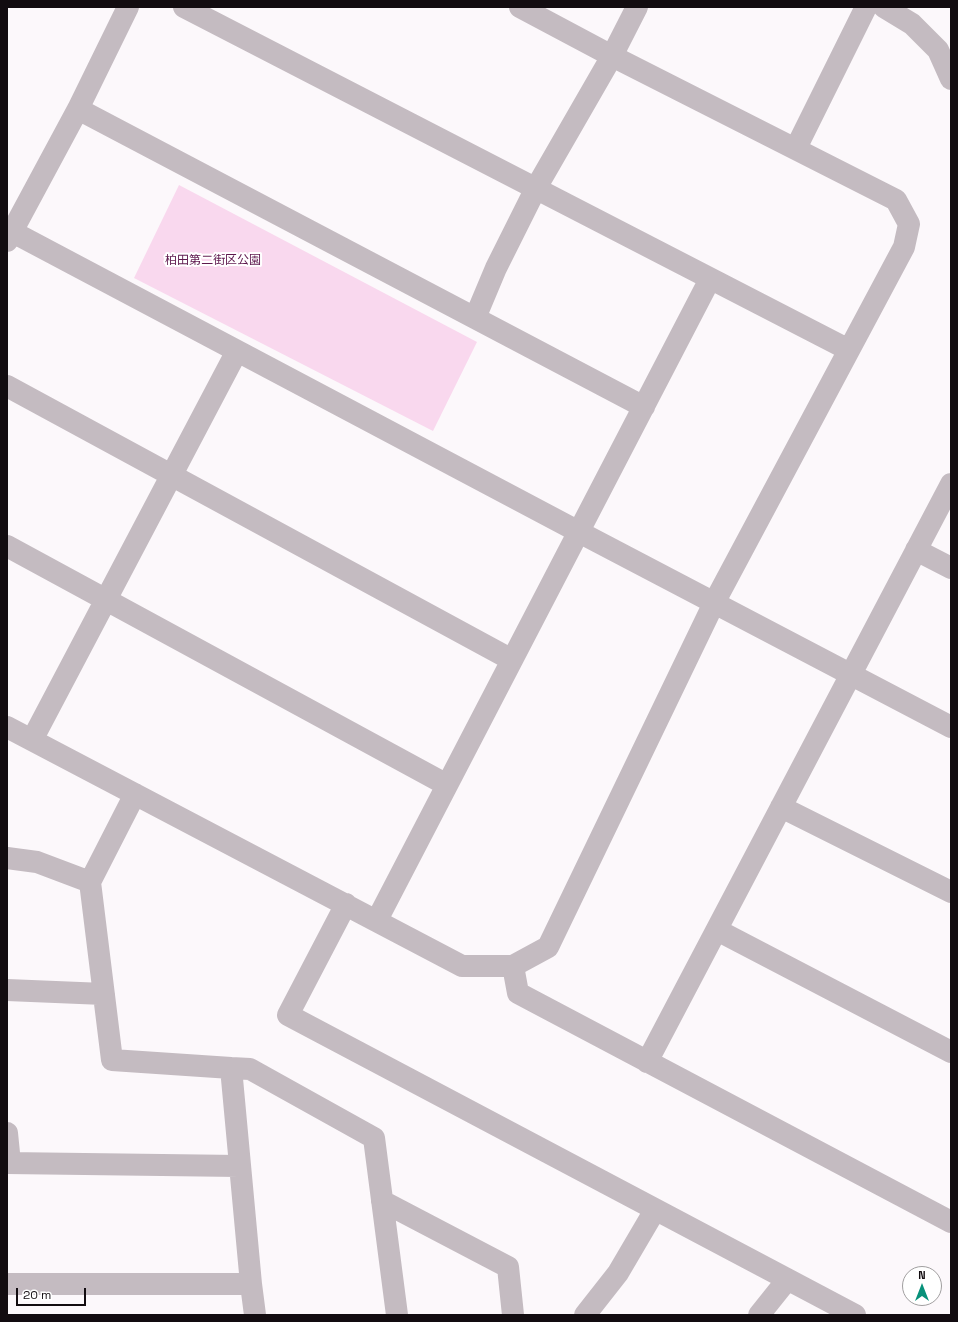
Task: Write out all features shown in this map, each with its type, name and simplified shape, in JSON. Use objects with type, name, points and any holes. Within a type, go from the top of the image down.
[{"type":"street","points":[[128,7],[78,109],[9,234],[237,351],[578,532],[951,727]]},
{"type":"street","points":[[184,7],[849,350]]},
{"type":"street","points":[[7,727],[462,966],[513,966],[548,947],[714,603],[904,247],[909,224],[896,200],[612,56],[520,7]]},
{"type":"street","points":[[475,318],[496,268],[536,188],[612,56],[638,7]]},
{"type":"street","points":[[796,148],[866,7]]},
{"type":"street","points":[[884,7],[912,24],[938,50],[951,79]]},
{"type":"street","points":[[78,109],[644,407]]},
{"type":"street","points":[[377,920],[710,279]]},
{"type":"street","points":[[32,740],[237,351]]},
{"type":"street","points":[[7,386],[512,660]]},
{"type":"street","points":[[648,1062],[951,484]]},
{"type":"street","points":[[7,546],[447,785]]},
{"type":"street","points":[[916,550],[951,568]]},
{"type":"street","points":[[135,794],[90,882],[112,1060],[250,1069],[374,1138],[397,1315]]},
{"type":"street","points":[[781,807],[951,892]]},
{"type":"street","points":[[7,858],[37,862],[90,882]]},
{"type":"street","points":[[346,904],[288,1015],[854,1315]]},
{"type":"street","points":[[717,930],[951,1052]]},
{"type":"street","points":[[513,966],[518,993],[951,1222]]},
{"type":"street","points":[[7,990],[104,994]]},
{"type":"street","points":[[231,1068],[239,1166],[255,1315]]},
{"type":"street","points":[[7,1133],[8,1163],[239,1166]]},
{"type":"street","points":[[382,1202],[508,1267],[513,1315]]},
{"type":"street","points":[[584,1315],[618,1273],[655,1210]]},
{"type":"street","points":[[759,1315],[787,1280]]},
{"type":"street","points":[[7,1284],[251,1284]]},
{"type":"green space","name":"柏田第二街区公園","points":[[179,185],[477,342],[433,431],[134,278]]}]
